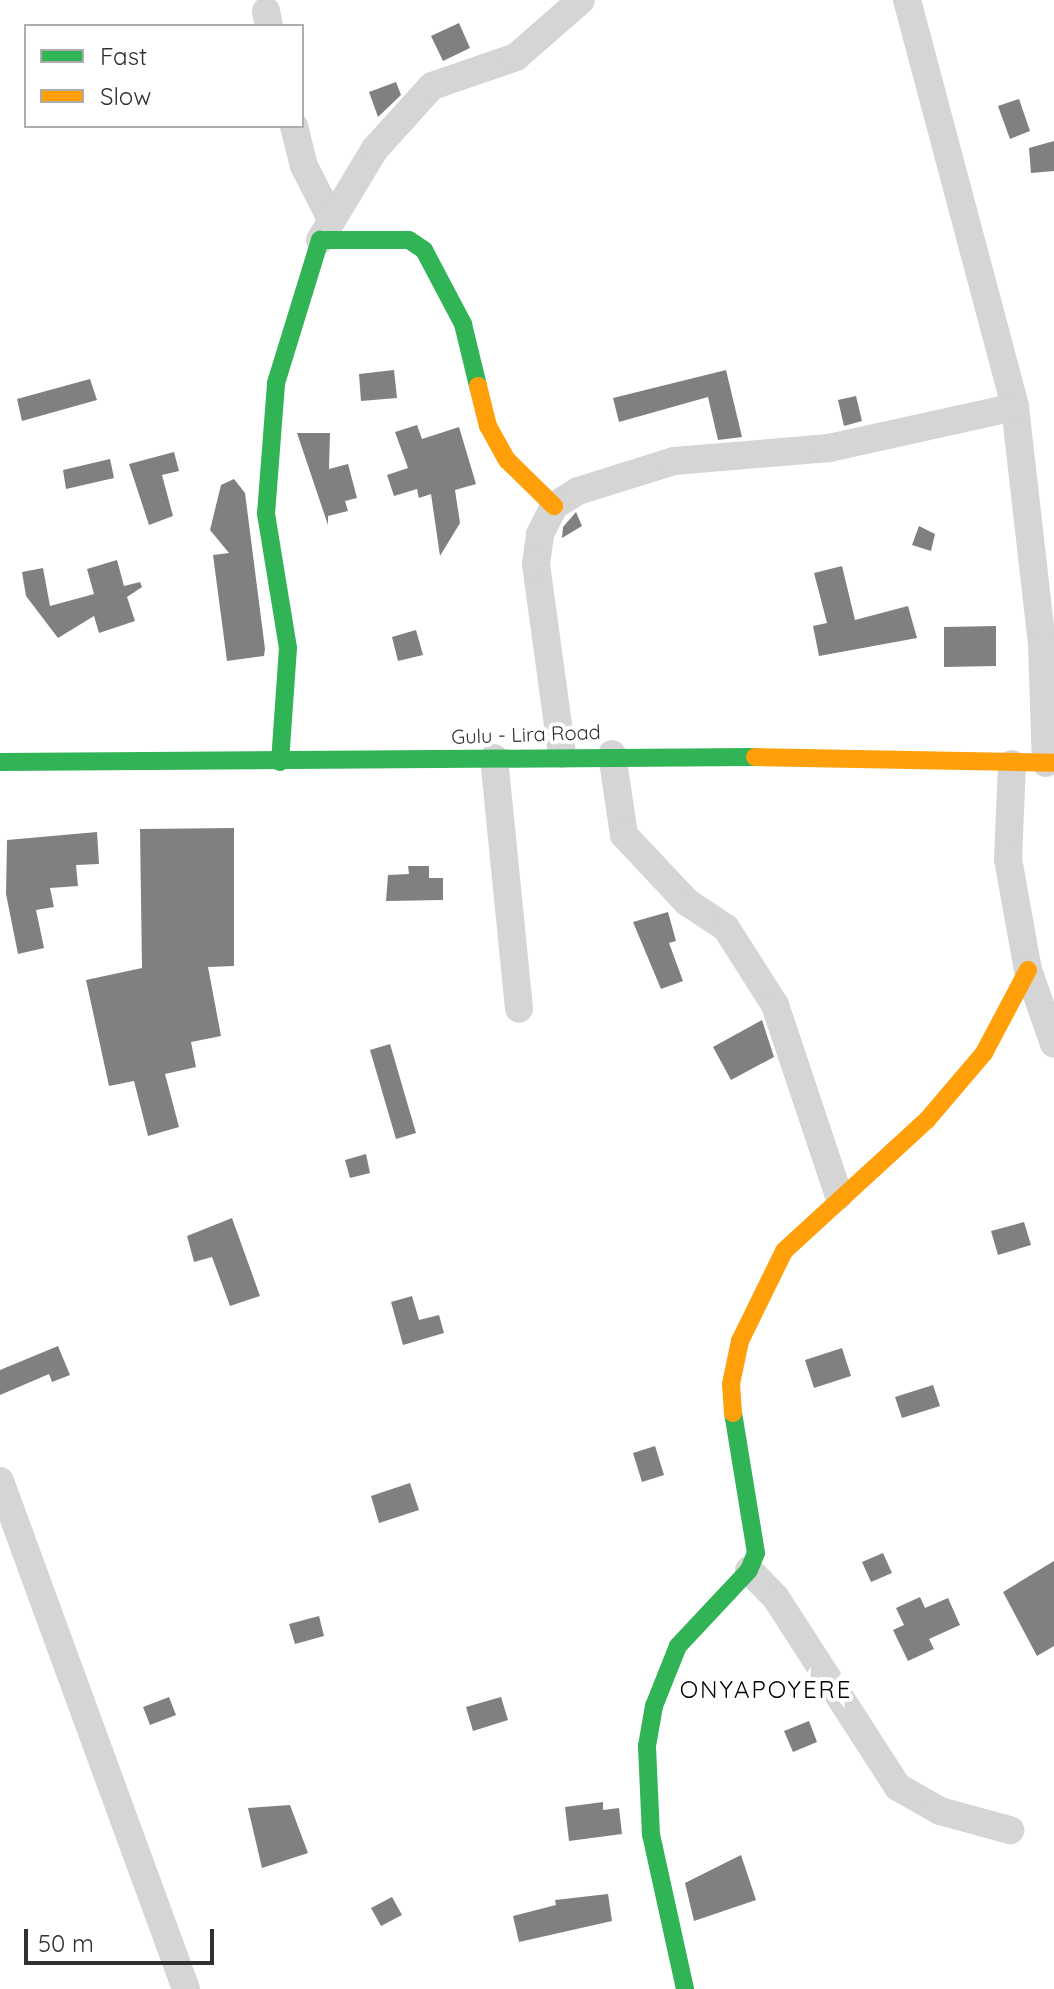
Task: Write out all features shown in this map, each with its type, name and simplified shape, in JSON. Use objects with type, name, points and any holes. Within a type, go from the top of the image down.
[{"type":"street","points":[[280,762],[288,648],[266,514],[276,383],[326,230],[375,149],[432,86],[516,57],[581,0]]},
{"type":"street","points":[[907,0],[1015,407],[1042,645],[1050,763]]},
{"type":"street","points":[[294,128],[326,230]]},
{"type":"street","points":[[326,230],[409,240],[424,250],[463,324],[488,426],[507,460],[554,506]]},
{"type":"street","points":[[562,754],[536,564],[540,534],[554,506],[578,491],[674,461],[829,448],[1015,407]]},
{"type":"street","points":[[612,754],[624,835],[687,902],[726,928],[775,1005],[839,1196]]},
{"type":"street","name":"Gulu - Lira Road","points":[[0,762],[280,762],[612,754],[1050,763]]},
{"type":"street","points":[[494,758],[519,1009]]},
{"type":"street","points":[[1012,764],[1008,859],[1028,970],[1054,1044]]},
{"type":"street","points":[[685,1989],[651,1835],[647,1746],[654,1706],[678,1646],[749,1570],[756,1543],[734,1423],[733,1362],[758,1294],[784,1251],[839,1196],[927,1120],[984,1053],[1028,970]]},
{"type":"street","points":[[0,1481],[9,1530],[186,1989]]},
{"type":"street","points":[[749,1570],[776,1598],[898,1787],[940,1811],[1010,1830]]},
{"type":"building","points":[[459,23],[470,48],[443,61],[431,36]]},
{"type":"building","points":[[396,82],[401,95],[378,117],[369,92]]},
{"type":"building","points":[[1019,99],[1030,131],[1010,139],[998,106]]},
{"type":"building","points":[[1054,141],[1054,171],[1031,173],[1029,148]]},
{"type":"building","points":[[394,370],[397,398],[361,401],[359,374]]},
{"type":"building","points":[[726,370],[742,437],[718,440],[708,397],[619,422],[613,398]]},
{"type":"building","points":[[90,379],[97,400],[22,421],[17,399]]},
{"type":"building","points":[[856,396],[862,421],[844,426],[838,400]]},
{"type":"building","points":[[417,425],[422,439],[459,427],[476,484],[455,490],[460,523],[440,556],[431,494],[419,498],[417,489],[394,496],[387,475],[408,468],[395,432]]},
{"type":"building","points":[[297,433],[330,433],[329,469],[348,464],[357,498],[345,501],[348,511],[328,516],[328,525]]},
{"type":"building","points":[[174,452],[179,471],[162,475],[173,516],[149,525],[129,464]]},
{"type":"building","points":[[110,459],[114,478],[66,489],[63,470]]},
{"type":"building","points":[[234,479],[245,493],[265,649],[264,656],[227,661],[213,555],[229,553],[210,530],[221,485]]},
{"type":"building","points":[[576,512],[582,526],[562,538],[563,527]]},
{"type":"building","points":[[919,526],[935,534],[931,551],[912,545]]},
{"type":"building","points":[[117,560],[124,586],[140,582],[142,587],[127,597],[135,621],[99,633],[94,616],[58,638],[26,596],[22,572],[43,568],[50,606],[94,594],[87,569]]},
{"type":"building","points":[[842,566],[855,620],[908,606],[917,638],[819,656],[813,626],[827,623],[814,573]]},
{"type":"building","points":[[996,626],[996,666],[944,667],[944,627]]},
{"type":"building","points":[[416,630],[423,655],[398,661],[392,637]]},
{"type":"building","points":[[234,828],[234,966],[208,967],[221,1036],[191,1042],[196,1067],[165,1074],[179,1127],[148,1136],[134,1081],[109,1086],[86,980],[142,968],[140,829]]},
{"type":"building","points":[[97,832],[99,864],[76,865],[78,886],[50,888],[54,907],[36,910],[44,948],[18,954],[6,894],[7,840]]},
{"type":"building","points":[[408,866],[429,866],[429,878],[443,878],[443,900],[386,901],[388,875],[409,874]]},
{"type":"building","points":[[668,912],[676,941],[669,943],[683,981],[661,989],[633,922]]},
{"type":"building","points":[[762,1020],[774,1057],[731,1080],[713,1047]]},
{"type":"building","points":[[390,1044],[416,1133],[396,1139],[370,1050]]},
{"type":"building","points":[[366,1154],[370,1173],[350,1178],[345,1160]]},
{"type":"building","points":[[232,1218],[260,1296],[230,1306],[212,1257],[194,1262],[187,1236]]},
{"type":"building","points":[[1024,1222],[1031,1245],[998,1255],[991,1231]]},
{"type":"building","points":[[412,1296],[419,1320],[439,1315],[444,1333],[403,1345],[391,1302]]},
{"type":"building","points":[[58,1346],[70,1375],[52,1382],[49,1374],[0,1395],[0,1370]]},
{"type":"building","points":[[842,1348],[851,1376],[814,1388],[805,1360]]},
{"type":"building","points":[[933,1385],[940,1406],[902,1418],[895,1397]]},
{"type":"building","points":[[655,1446],[664,1475],[642,1482],[633,1453]]},
{"type":"building","points":[[410,1483],[419,1510],[379,1523],[371,1496]]},
{"type":"building","points":[[883,1553],[892,1573],[871,1582],[862,1562]]},
{"type":"building","points":[[1054,1561],[1054,1646],[1037,1656],[1003,1592]]},
{"type":"building","points":[[920,1597],[925,1608],[948,1598],[960,1625],[929,1639],[934,1649],[908,1661],[893,1630],[904,1625],[896,1608]]},
{"type":"building","points":[[319,1616],[324,1636],[295,1644],[289,1624]]},
{"type":"building","points":[[169,1697],[176,1715],[150,1725],[143,1707]]},
{"type":"building","points":[[501,1697],[508,1720],[473,1731],[466,1707]]},
{"type":"building","points":[[809,1721],[817,1742],[793,1752],[784,1731]]},
{"type":"building","points":[[603,1802],[603,1810],[619,1808],[622,1834],[569,1841],[565,1807]]},
{"type":"building","points":[[290,1805],[308,1853],[262,1868],[248,1808]]},
{"type":"building","points":[[741,1855],[756,1900],[694,1921],[685,1883]]},
{"type":"building","points":[[608,1894],[612,1921],[519,1942],[513,1916],[556,1905],[555,1900]]},
{"type":"building","points":[[392,1897],[402,1915],[381,1926],[371,1908]]},
{"type":"traffic: fast","points":[[280,762],[288,648],[266,514],[276,383],[320,240],[409,240],[424,250],[463,324],[478,386]]},
{"type":"traffic: fast","points":[[0,762],[755,757]]},
{"type":"traffic: fast","points":[[685,1989],[651,1835],[647,1746],[654,1706],[678,1646],[749,1570],[756,1553],[733,1413]]},
{"type":"traffic: slow","points":[[478,386],[488,426],[507,460],[554,506]]},
{"type":"traffic: slow","points":[[755,757],[1054,763]]},
{"type":"traffic: slow","points":[[733,1413],[731,1384],[740,1341],[784,1251],[927,1120],[984,1053],[1028,970]]},
{"type":"district","name":"ONYAPOYERE","points":[[766,1690]]}]
